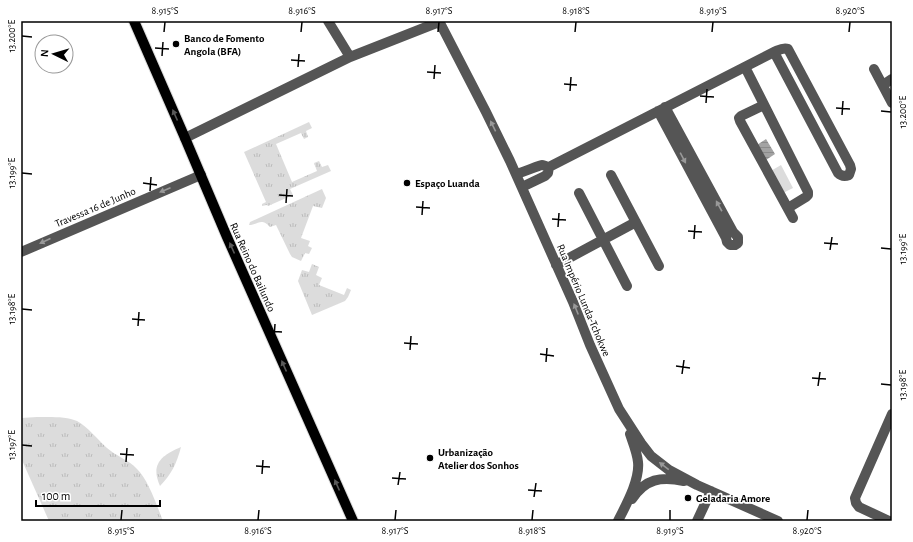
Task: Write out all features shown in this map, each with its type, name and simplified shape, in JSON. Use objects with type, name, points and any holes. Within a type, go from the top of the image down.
[{"type":"main road","name":"Rua Reino do Bailundo","points":[[136,22],[227,237],[353,521]]},
{"type":"street","points":[[328,21],[350,57]]},
{"type":"street","points":[[185,138],[350,57],[439,21]]},
{"type":"street","name":"Rua Império Lunda-Tchokwe","points":[[439,21],[516,174],[619,408],[641,443],[651,456],[669,470],[698,485],[778,521]]},
{"type":"street","points":[[516,174],[540,165],[549,167],[774,52],[783,48],[788,49],[850,165],[851,169],[848,175],[841,176],[838,173],[774,52]]},
{"type":"street","points":[[745,67],[808,192],[806,197],[788,208]]},
{"type":"street","points":[[874,69],[892,103]]},
{"type":"street","points":[[883,85],[892,79]]},
{"type":"street","points":[[764,105],[739,118],[793,218]]},
{"type":"street","points":[[662,109],[733,232],[738,237],[738,241],[735,245],[731,246],[728,244],[662,109]]},
{"type":"street","points":[[522,187],[545,176],[548,173],[549,167]]},
{"type":"street","name":"Travessa 16 de Junho","points":[[21,252],[201,175]]},
{"type":"street","points":[[611,175],[659,266]]},
{"type":"street","points":[[579,192],[627,286]]},
{"type":"street","points":[[556,265],[636,222]]},
{"type":"street","points":[[618,521],[631,494],[636,479],[638,463],[630,432],[619,408]]},
{"type":"street","points":[[888,521],[859,507],[855,498],[892,414]]},
{"type":"street","points":[[618,521],[641,487],[649,482],[661,478],[675,479],[698,485]]},
{"type":"street","points":[[697,521],[711,491]]},
{"type":"green space","points":[[309,122],[312,128],[306,131],[308,137],[304,139],[301,133],[276,144],[292,182],[317,171],[314,163],[319,161],[322,167],[328,165],[331,171],[290,189],[293,195],[268,206],[262,206],[262,204],[266,202],[244,152]]},
{"type":"green space","points":[[781,165],[793,188],[781,194],[769,172]]},
{"type":"green space","points":[[322,189],[326,198],[322,208],[313,206],[301,238],[310,241],[308,246],[312,248],[309,254],[305,253],[301,261],[292,257],[276,225],[270,227],[264,222],[260,222],[249,225],[250,222]]},
{"type":"green space","points":[[312,264],[319,267],[316,275],[322,278],[319,285],[344,295],[347,288],[351,290],[345,301],[312,315],[298,281],[302,270],[309,272]]},
{"type":"green space","points":[[37,417],[73,419],[77,421],[89,430],[103,445],[134,466],[145,479],[163,521],[49,521],[21,458],[21,418]]},
{"type":"green space","points":[[181,447],[173,468],[160,486],[156,472],[157,466],[163,457],[168,453]]},
{"type":"shaded area","points":[[766,139],[775,154],[766,160],[757,145]]},
{"type":"place","name":"Banco de Fomento Angola (BFA)","points":[[176,44]]},
{"type":"place","name":"Espaço Luanda","points":[[407,183]]},
{"type":"place","name":"Urbanização Atelier dos Sonhos","points":[[430,458]]},
{"type":"place","name":"Geladaria Amore","points":[[688,498]]}]
